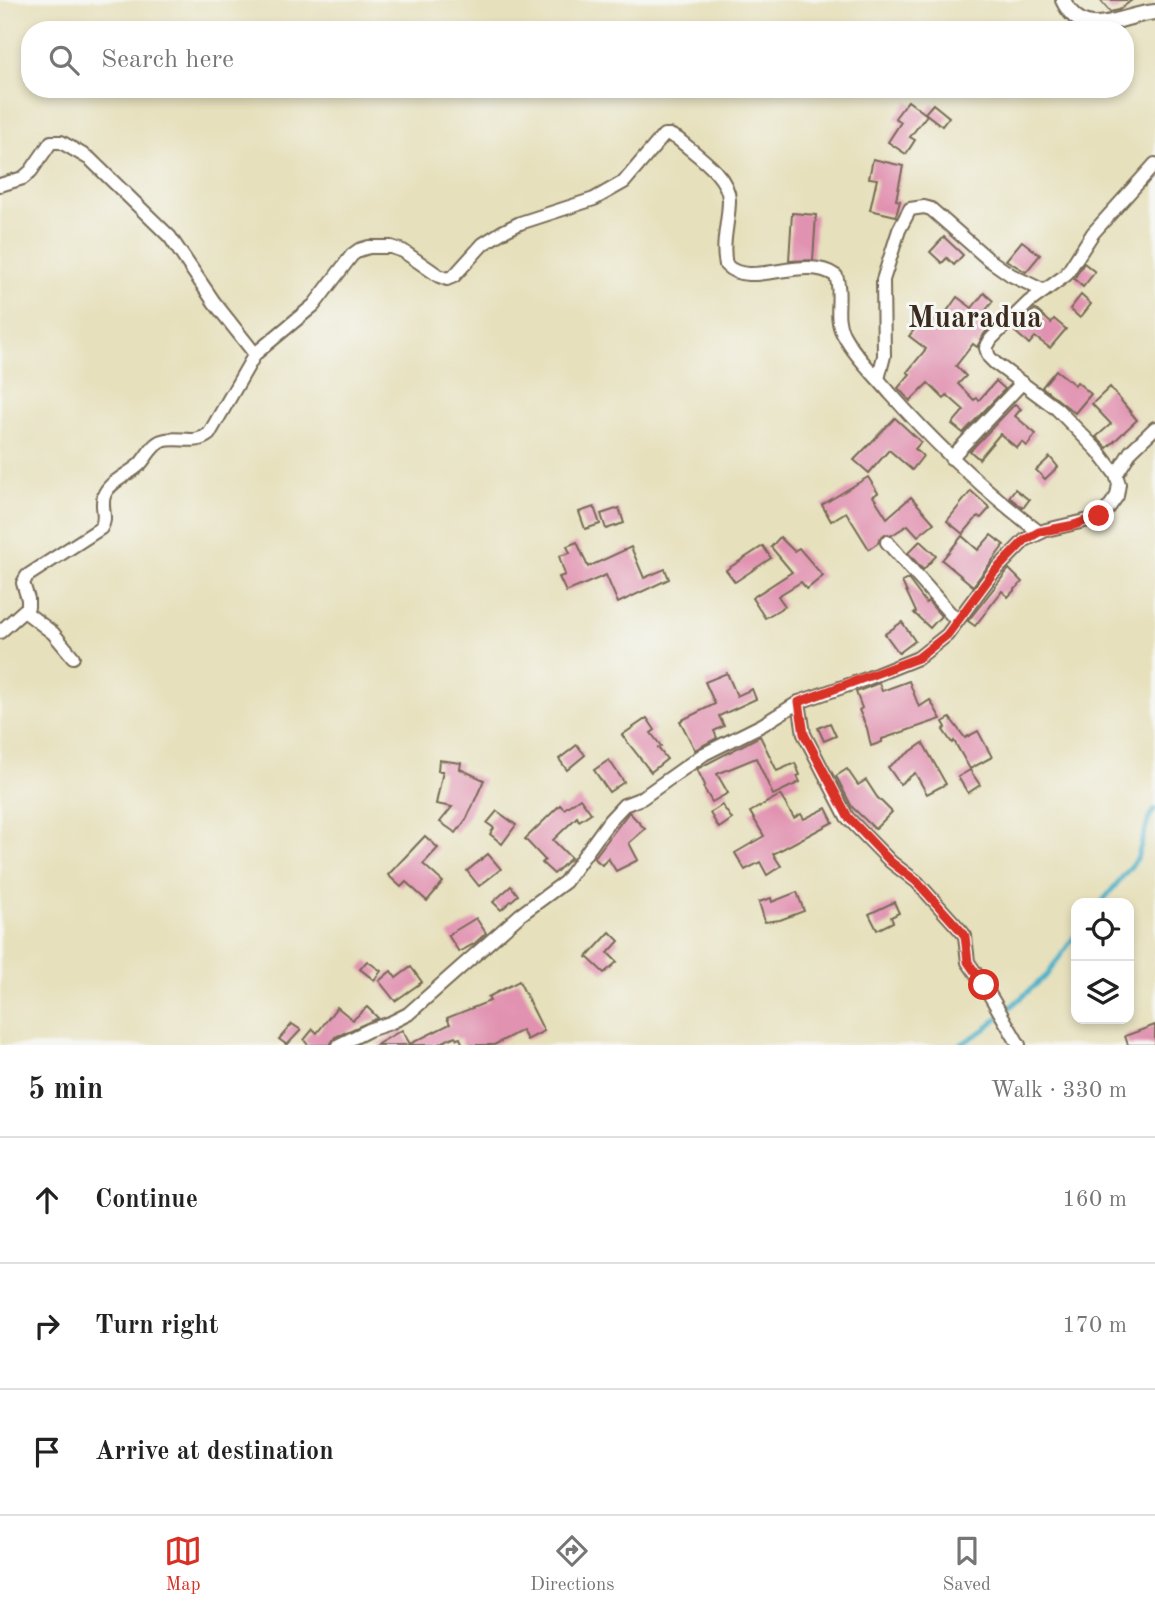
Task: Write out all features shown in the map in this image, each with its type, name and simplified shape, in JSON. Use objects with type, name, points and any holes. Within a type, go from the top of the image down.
[{"type":"street","points":[[1063,0],[1080,21]]},
{"type":"street","points":[[1111,21],[1155,12]]},
{"type":"street","points":[[0,632],[24,611],[28,603],[23,583],[27,576],[101,528],[105,520],[103,500],[107,490],[140,464],[158,443],[164,440],[196,440],[209,434],[255,354],[314,304],[359,250],[391,247],[403,251],[447,279],[454,276],[483,244],[502,232],[520,223],[594,199],[624,182],[660,138],[670,135],[716,173],[728,190],[726,265],[738,274],[818,268],[835,276],[839,290],[840,326],[849,344],[877,379],[951,458],[993,497],[1039,532]]},
{"type":"street","points":[[0,185],[23,178],[51,142],[61,142],[90,159],[170,237],[208,294],[255,354]]},
{"type":"street","points":[[339,1045],[408,1014],[520,915],[565,882],[624,805],[642,798],[705,754],[762,725],[799,702],[918,658],[947,635],[1012,552],[1025,540],[1039,532],[1074,525],[1099,516],[1117,496],[1119,484],[1116,475],[1067,418],[989,357],[986,348],[991,339],[1029,302],[1066,275],[1093,233],[1155,164]]},
{"type":"street","points":[[877,379],[884,356],[883,280],[899,230],[911,209],[924,206],[931,209],[1011,275],[1044,291]]},
{"type":"street","points":[[951,458],[1022,383]]},
{"type":"street","points":[[1116,475],[1131,451],[1155,428]]},
{"type":"street","points":[[887,542],[957,621]]},
{"type":"street","points":[[24,611],[53,634],[74,657]]},
{"type":"street","points":[[799,702],[804,734],[848,817],[891,862],[917,882],[962,932],[965,936],[968,962],[1019,1045]]},
{"type":"building","points":[[1100,0],[1132,0],[1119,10],[1110,12]]},
{"type":"building","points":[[908,101],[927,115],[910,137],[915,140],[906,154],[888,142],[901,122],[895,118]]},
{"type":"building","points":[[933,104],[949,117],[942,126],[925,113]]},
{"type":"building","points":[[873,159],[903,166],[896,200],[900,201],[896,216],[870,210],[877,179],[869,178]]},
{"type":"building","points":[[792,213],[816,215],[813,260],[789,261]]},
{"type":"building","points":[[944,237],[963,255],[954,265],[947,258],[942,263],[930,252]]},
{"type":"building","points":[[1022,241],[1040,255],[1026,272],[1006,260]]},
{"type":"building","points":[[1084,263],[1095,272],[1083,287],[1074,279]]},
{"type":"building","points":[[984,293],[993,301],[986,310],[997,319],[977,347],[973,344],[956,366],[966,376],[958,384],[974,400],[979,400],[996,381],[1005,389],[963,433],[952,424],[964,410],[947,395],[944,399],[928,383],[910,401],[898,388],[926,349],[909,336],[926,315],[938,324],[957,297],[972,308]]},
{"type":"building","points":[[1081,295],[1091,304],[1080,318],[1070,309]]},
{"type":"building","points":[[1035,309],[1051,323],[1054,319],[1066,329],[1050,348],[1035,337],[1029,344],[1013,330]]},
{"type":"building","points":[[1056,370],[1091,394],[1075,413],[1042,387]]},
{"type":"building","points":[[1110,387],[1137,420],[1107,448],[1096,437],[1111,424],[1092,404]]},
{"type":"building","points":[[1015,404],[1021,409],[1015,416],[1036,434],[1027,446],[1022,442],[1017,448],[1000,434],[979,459],[970,451]]},
{"type":"building","points":[[895,418],[921,442],[915,449],[923,456],[912,470],[889,450],[869,473],[854,460]]},
{"type":"building","points":[[1050,457],[1058,467],[1045,479],[1036,470]]},
{"type":"building","points":[[868,477],[878,493],[873,496],[887,518],[911,497],[934,523],[918,536],[908,525],[892,535],[885,534],[869,549],[846,512],[831,521],[822,505]]},
{"type":"building","points":[[1015,489],[1029,500],[1023,508],[1009,497]]},
{"type":"building","points":[[971,491],[990,508],[981,518],[978,516],[963,534],[947,521]]},
{"type":"building","points":[[594,507],[600,524],[585,529],[579,512]]},
{"type":"building","points":[[619,508],[624,523],[606,529],[601,514]]},
{"type":"building","points":[[991,535],[1004,545],[973,586],[942,560],[962,536],[978,550]]},
{"type":"building","points":[[780,537],[794,551],[799,548],[823,576],[807,589],[801,582],[778,596],[785,606],[765,618],[752,598],[792,572],[771,547]]},
{"type":"building","points":[[920,541],[936,556],[923,570],[908,553]]},
{"type":"building","points":[[577,542],[588,567],[631,547],[644,578],[665,569],[669,579],[618,603],[606,575],[566,592],[559,577],[565,575],[559,556],[570,553],[567,546]]},
{"type":"building","points":[[763,546],[771,558],[735,582],[726,570]]},
{"type":"building","points":[[1009,569],[1022,582],[1008,597],[1002,591],[975,626],[968,621]]},
{"type":"building","points":[[908,579],[926,603],[928,601],[941,616],[930,628],[914,613],[916,612],[902,582]]},
{"type":"building","points":[[902,622],[915,641],[899,653],[885,634]]},
{"type":"building","points":[[727,673],[737,696],[752,689],[756,699],[719,716],[724,726],[714,731],[717,738],[695,750],[680,721],[715,704],[705,682]]},
{"type":"building","points":[[909,681],[919,707],[930,700],[941,719],[882,739],[882,742],[871,746],[856,692],[879,683],[882,691]]},
{"type":"building","points":[[647,718],[655,730],[651,733],[661,746],[658,748],[667,759],[651,772],[622,735]]},
{"type":"building","points":[[950,718],[965,738],[978,731],[992,757],[970,769],[954,741],[952,743],[943,730],[946,727],[943,722]]},
{"type":"building","points":[[830,723],[836,736],[824,741],[818,728]]},
{"type":"building","points":[[760,736],[777,771],[795,763],[800,782],[773,795],[756,758],[717,774],[728,793],[712,802],[697,769]]},
{"type":"building","points":[[923,743],[946,784],[927,794],[915,773],[900,784],[888,767]]},
{"type":"building","points":[[577,745],[585,755],[567,770],[559,759]]},
{"type":"building","points":[[439,760],[461,763],[460,769],[484,780],[467,818],[456,833],[440,822],[452,807],[436,804],[443,771],[438,771]]},
{"type":"building","points":[[609,760],[624,782],[609,792],[594,770]]},
{"type":"building","points":[[847,769],[858,785],[866,780],[877,797],[892,812],[875,829],[852,807],[836,776]]},
{"type":"building","points":[[970,770],[980,785],[968,793],[958,777]]},
{"type":"building","points":[[780,795],[794,818],[801,814],[804,819],[826,808],[833,822],[773,854],[781,866],[767,875],[760,862],[745,870],[735,853],[764,836],[750,812]]},
{"type":"building","points":[[580,798],[591,813],[579,821],[577,817],[553,840],[571,858],[554,874],[542,863],[545,860],[525,839],[560,805],[564,809]]},
{"type":"building","points":[[722,805],[732,819],[719,828],[710,813]]},
{"type":"building","points":[[497,811],[516,825],[502,844],[490,834],[494,828],[487,823]]},
{"type":"building","points":[[629,812],[645,829],[629,843],[638,860],[616,871],[608,858],[602,865],[594,858]]},
{"type":"building","points":[[425,836],[438,848],[423,864],[443,882],[427,901],[406,882],[401,887],[388,875]]},
{"type":"building","points":[[488,854],[501,869],[479,886],[467,871]]},
{"type":"building","points":[[511,886],[518,895],[501,910],[493,902]]},
{"type":"building","points":[[797,892],[804,911],[780,920],[765,922],[759,902],[771,898],[772,902]]},
{"type":"building","points":[[894,902],[899,913],[891,917],[893,922],[877,930],[869,914]]},
{"type":"building","points":[[476,918],[486,933],[459,952],[448,935]]},
{"type":"building","points":[[610,932],[619,941],[608,953],[617,962],[604,973],[587,957]]},
{"type":"building","points":[[367,961],[381,971],[374,980],[360,969]]},
{"type":"building","points":[[411,967],[422,982],[395,1001],[379,981],[391,971],[396,978]]},
{"type":"building","points":[[519,981],[544,1031],[527,1040],[522,1030],[494,1045],[463,1045],[460,1038],[455,1036],[437,1045],[376,1045],[402,1030],[410,1044],[450,1024],[447,1018],[490,1001],[488,997]]},
{"type":"building","points":[[337,1007],[353,1020],[367,1007],[378,1018],[335,1037],[330,1045],[308,1045],[304,1040],[313,1029],[317,1033]]},
{"type":"building","points":[[292,1024],[301,1030],[287,1045],[279,1039]]},
{"type":"building","points":[[1155,1025],[1155,1045],[1128,1045],[1125,1036]]},
{"type":"waterway","points":[[1105,898],[1137,859],[1149,818],[1155,809]]},
{"type":"waterway","points":[[960,1045],[984,1030],[1047,975],[1071,941]]},
{"type":"district","name":"Muaradua","points":[[975,319]]},
{"type":"route","points":[[984,985],[970,967],[962,932],[917,882],[891,862],[848,817],[804,734],[799,702],[918,658],[947,635],[993,573],[1031,535],[1099,516]]}]
